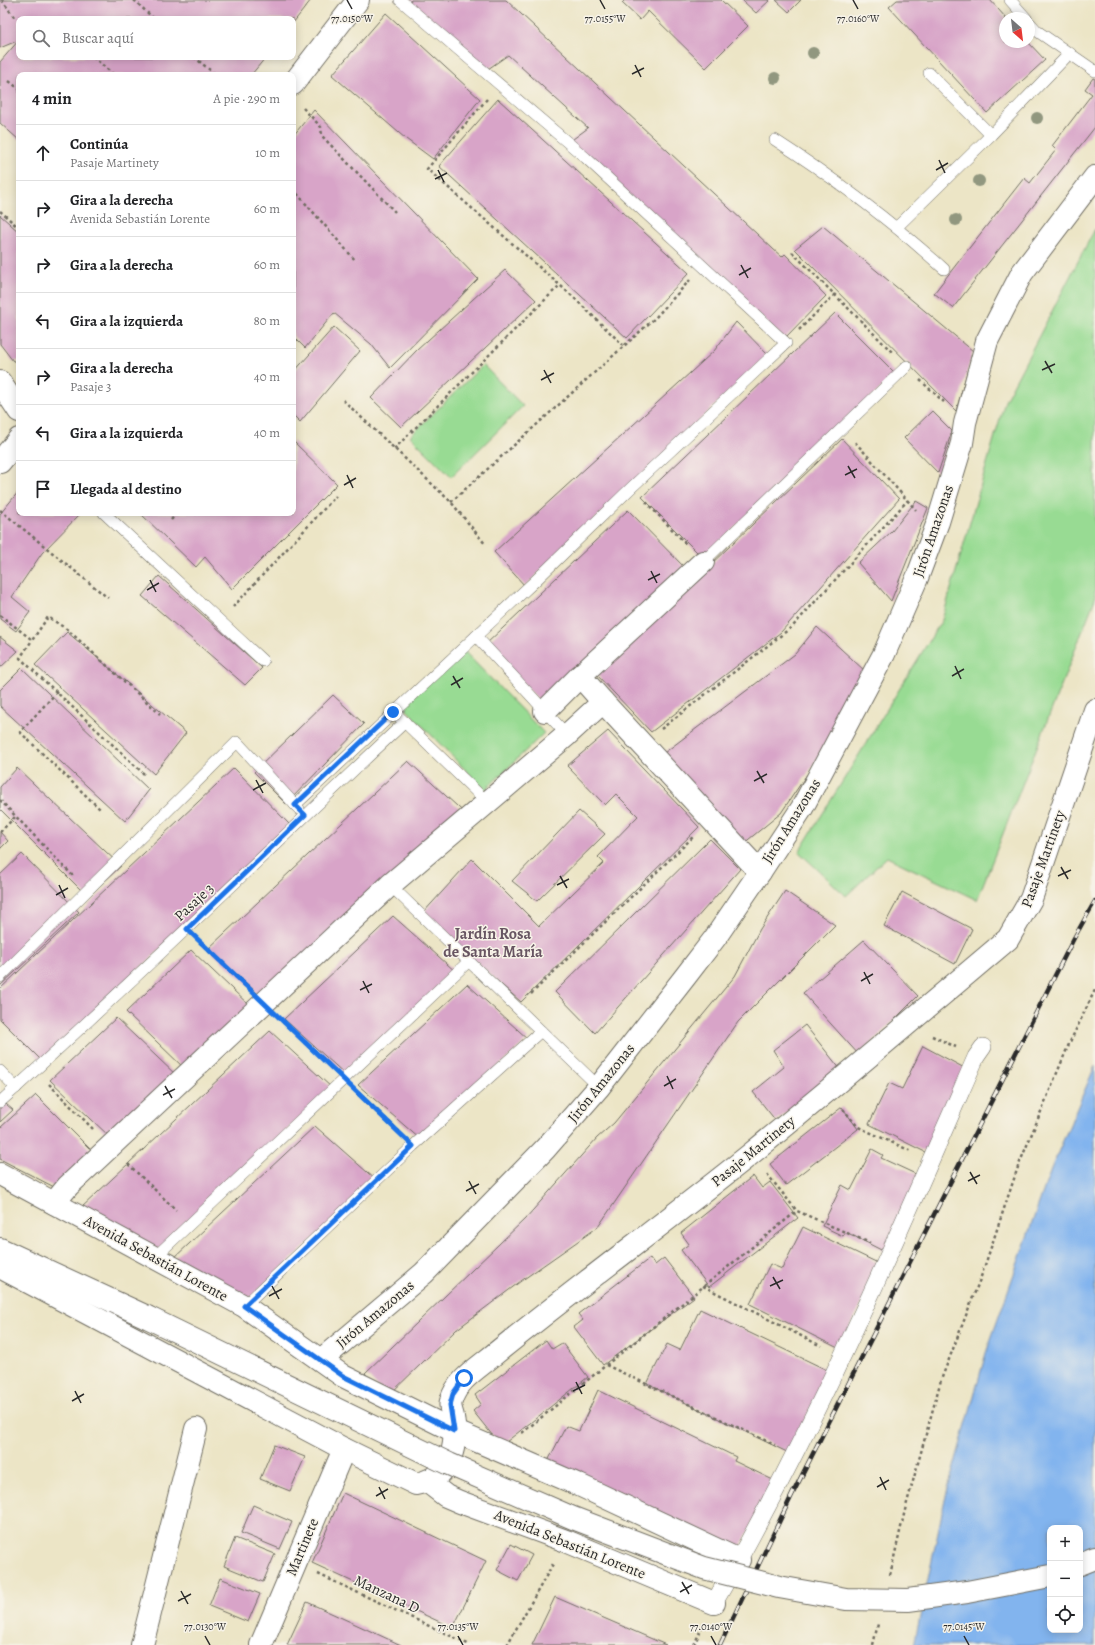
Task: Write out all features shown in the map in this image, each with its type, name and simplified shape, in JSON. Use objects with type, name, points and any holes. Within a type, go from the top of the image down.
[{"type":"main road","points":[[296,92],[358,0]]},
{"type":"main road","name":"Jirón Amazonas","points":[[321,1360],[424,1273],[545,1150],[599,1087],[715,938],[802,808],[884,654],[934,531],[962,443],[965,423],[987,341],[1022,274],[1095,177]]},
{"type":"main road","points":[[0,382],[16,406]]},
{"type":"main road","points":[[0,462],[16,443]]},
{"type":"main road","points":[[545,711],[580,676],[703,562]]},
{"type":"main road","points":[[580,676],[760,872]]},
{"type":"main road","points":[[54,1203],[68,1186],[263,1002],[390,885],[567,735],[603,702]]},
{"type":"main road","name":"Pasaje Martinety","points":[[428,1482],[440,1474],[453,1451],[454,1431],[450,1405],[453,1394],[464,1378],[536,1320],[751,1154],[1008,939],[1031,899],[1095,710]]},
{"type":"main road","name":"Avenida Sebastián Lorente","points":[[0,1174],[244,1306],[343,1376],[454,1431],[579,1485],[739,1560]]},
{"type":"main road","points":[[0,1250],[147,1317],[449,1464],[573,1518],[704,1568],[778,1587],[846,1599],[908,1600],[967,1592],[1047,1577]]},
{"type":"main road","points":[[0,1267],[344,1449],[416,1484],[428,1482]]},
{"type":"main road","points":[[142,1645],[196,1429]]},
{"type":"main road","name":"Martinete","points":[[261,1645],[344,1449]]},
{"type":"main road","name":"Avenida Sebastián Lorente","points":[[428,1482],[446,1496],[460,1502],[566,1540],[714,1603]]},
{"type":"main road","points":[[1083,1563],[1095,1558]]},
{"type":"street","points":[[714,1603],[739,1560],[841,1357],[980,1052]]},
{"type":"lane","points":[[295,805],[535,581],[632,487],[786,343],[586,158],[400,0]]},
{"type":"lane","points":[[1010,0],[1021,12]]},
{"type":"lane","points":[[1035,29],[1095,71]]},
{"type":"lane","points":[[897,227],[1070,53]]},
{"type":"lane","points":[[929,73],[990,135]]},
{"type":"lane","points":[[775,140],[856,195],[897,227],[944,269]]},
{"type":"lane","points":[[703,562],[906,366]]},
{"type":"lane","points":[[107,516],[263,661]]},
{"type":"lane","points":[[476,636],[567,735]]},
{"type":"lane","points":[[393,712],[487,802]]},
{"type":"lane","name":"Pasaje 3","points":[[0,1102],[187,929],[305,815],[405,722]]},
{"type":"lane","points":[[0,977],[237,742],[305,815]]},
{"type":"lane","points":[[390,885],[599,1087]]},
{"type":"lane","points":[[155,1257],[469,961]]},
{"type":"lane","points":[[244,1306],[413,1146],[541,1031]]},
{"type":"lane","points":[[0,1072],[16,1088]]},
{"type":"path","points":[[2,0],[14,17]]},
{"type":"path","points":[[134,0],[151,16]]},
{"type":"path","points":[[96,60],[110,72]]},
{"type":"path","points":[[198,60],[212,72]]},
{"type":"path","points":[[9,81],[16,87]]},
{"type":"path","points":[[499,84],[427,169],[560,285],[623,346]]},
{"type":"path","points":[[296,94],[321,127],[322,136],[395,212]]},
{"type":"path","points":[[296,192],[355,260]]},
{"type":"path","points":[[0,211],[16,225]]},
{"type":"path","points":[[792,252],[965,423]]},
{"type":"path","points":[[451,502],[655,318],[703,266]]},
{"type":"path","points":[[394,448],[560,285]]},
{"type":"path","points":[[786,343],[835,294]]},
{"type":"path","points":[[343,400],[451,502],[486,545]]},
{"type":"path","points":[[843,428],[934,531]]},
{"type":"path","points":[[632,487],[703,562]]},
{"type":"path","points":[[219,621],[336,496]]},
{"type":"path","points":[[642,744],[792,626],[908,500]]},
{"type":"path","points":[[0,510],[108,598]]},
{"type":"path","points":[[171,520],[174,516]]},
{"type":"path","points":[[0,616],[31,639]]},
{"type":"path","points":[[144,774],[20,658],[31,639],[48,616],[68,630],[160,714]]},
{"type":"path","points":[[57,692],[20,732],[100,809]]},
{"type":"path","points":[[0,800],[87,891]]},
{"type":"path","points":[[0,832],[16,816]]},
{"type":"path","points":[[517,1008],[711,818]]},
{"type":"path","points":[[187,929],[413,1146]]},
{"type":"path","points":[[888,1581],[905,1510],[940,1380],[982,1274],[1018,1167],[1069,1044],[1095,990]]},
{"type":"path","points":[[908,1024],[980,1052]]},
{"type":"path","points":[[828,1090],[858,1127],[931,1161]]},
{"type":"path","points":[[751,1154],[797,1211],[890,1252]]},
{"type":"path","points":[[505,1454],[521,1434],[702,1286],[797,1211]]},
{"type":"path","points":[[702,1286],[841,1357]]},
{"type":"path","points":[[606,1365],[793,1454]]},
{"type":"path","points":[[507,1645],[566,1540]]},
{"type":"path","name":"Manzana D","points":[[295,1563],[470,1645]]},
{"type":"path","points":[[873,1645],[880,1617]]},
{"type":"green space","points":[[1095,229],[1095,599],[977,900],[887,857],[846,896],[799,852],[942,620],[1005,401]]},
{"type":"green space","points":[[483,365],[523,406],[451,477],[410,436]]},
{"type":"green space","points":[[462,649],[544,733],[485,790],[403,706]]},
{"type":"water","points":[[1095,1066],[1095,1645],[914,1645],[945,1499],[986,1353],[1051,1169]]},
{"type":"building","points":[[0,0],[311,0],[296,19],[296,16],[16,16],[16,41],[0,48]]},
{"type":"building","points":[[411,0],[506,0],[773,249],[782,257],[785,254],[826,296],[784,339],[569,142],[588,128],[508,55],[488,69],[409,3]]},
{"type":"building","points":[[625,0],[721,0],[748,26],[706,68],[648,11],[640,20],[622,3]]},
{"type":"building","points":[[742,0],[770,0],[756,13]]},
{"type":"building","points":[[776,0],[801,0],[789,12]]},
{"type":"building","points":[[897,0],[990,0],[1001,12],[999,12],[999,48],[1034,48],[1045,60],[987,113],[889,7]]},
{"type":"building","points":[[386,13],[480,99],[433,159],[406,139],[332,75]]},
{"type":"building","points":[[16,43],[16,60],[264,60],[254,72],[16,72],[16,137],[0,123],[0,62]]},
{"type":"building","points":[[1093,78],[1095,79],[1095,127],[953,308],[934,293],[1024,178],[1030,183],[1056,150],[1052,146],[1092,94],[1085,89]]},
{"type":"building","points":[[498,99],[689,273],[627,338],[439,166]]},
{"type":"building","points":[[314,110],[478,279],[390,368],[371,344],[334,313],[305,348],[296,339],[296,132]]},
{"type":"building","points":[[0,215],[16,229],[16,361],[13,361],[0,344]]},
{"type":"building","points":[[823,226],[973,351],[956,411],[795,249]]},
{"type":"building","points":[[505,270],[536,300],[401,427],[371,398],[417,350]]},
{"type":"building","points":[[835,313],[896,374],[703,558],[642,497]]},
{"type":"building","points":[[736,322],[768,355],[525,586],[494,552],[714,351]]},
{"type":"building","points":[[334,327],[360,351],[300,422],[296,418],[296,370]]},
{"type":"building","points":[[932,411],[952,431],[938,473],[904,438]]},
{"type":"building","points":[[842,439],[899,499],[781,632],[651,732],[596,674]]},
{"type":"building","points":[[296,444],[337,484],[232,589],[205,557],[196,567],[143,516],[296,516]]},
{"type":"building","points":[[16,495],[16,516],[78,516],[42,553],[12,597],[30,612],[16,631],[0,619],[0,514]]},
{"type":"building","points":[[916,501],[928,508],[891,601],[858,563],[892,531]]},
{"type":"building","points":[[628,510],[688,571],[545,706],[485,645]]},
{"type":"building","points":[[159,576],[262,668],[245,685],[142,596]]},
{"type":"building","points":[[817,627],[865,671],[828,743],[781,813],[743,844],[660,756],[795,654]]},
{"type":"building","points":[[67,632],[186,733],[154,774],[35,665]]},
{"type":"building","points":[[0,637],[18,651],[0,668]]},
{"type":"building","points":[[22,668],[149,790],[125,821],[0,706],[0,690]]},
{"type":"building","points":[[333,695],[364,724],[286,804],[254,772]]},
{"type":"building","points":[[608,731],[699,827],[521,1002],[422,914],[472,859],[539,926],[604,863],[598,857],[638,816],[616,794],[605,805],[567,766]]},
{"type":"building","points":[[408,761],[470,818],[270,1005],[208,949]]},
{"type":"building","points":[[17,768],[121,866],[88,897],[0,809],[0,787]]},
{"type":"building","points":[[234,768],[291,826],[42,1061],[0,1019],[0,989]]},
{"type":"building","points":[[579,811],[605,834],[537,901],[512,881]]},
{"type":"building","points":[[0,832],[8,841],[0,849]]},
{"type":"building","points":[[710,839],[740,869],[595,1033],[555,992]]},
{"type":"building","points":[[22,854],[79,912],[0,986],[0,875]]},
{"type":"building","points":[[785,891],[835,925],[738,1022],[598,1227],[521,1281],[456,1330],[387,1397],[365,1373],[525,1219],[597,1138],[614,1123],[735,976],[760,929]]},
{"type":"building","points":[[902,892],[972,929],[955,964],[884,926]]},
{"type":"building","points":[[393,916],[456,972],[346,1075],[284,1019]]},
{"type":"building","points":[[864,940],[918,996],[859,1055],[803,993]]},
{"type":"building","points":[[191,950],[252,1008],[186,1070],[126,1012]]},
{"type":"building","points":[[467,984],[528,1039],[420,1139],[358,1085]]},
{"type":"building","points":[[116,1018],[177,1076],[111,1138],[50,1080]]},
{"type":"building","points":[[805,1025],[841,1070],[776,1121],[753,1092],[784,1067],[773,1050]]},
{"type":"building","points":[[270,1031],[332,1088],[159,1250],[81,1208]]},
{"type":"building","points":[[923,1046],[972,1072],[933,1156],[869,1124],[889,1083],[902,1089]]},
{"type":"building","points":[[36,1095],[95,1154],[58,1189],[0,1159],[0,1128]]},
{"type":"building","points":[[0,1099],[13,1110],[0,1122]]},
{"type":"building","points":[[842,1107],[858,1129],[786,1185],[770,1164]]},
{"type":"building","points":[[315,1126],[376,1180],[250,1298],[174,1258]]},
{"type":"building","points":[[872,1149],[883,1155],[881,1158],[922,1177],[887,1253],[846,1232],[843,1236],[822,1226],[842,1185],[851,1190]]},
{"type":"building","points":[[753,1176],[762,1188],[770,1182],[798,1218],[709,1287],[681,1250],[689,1244],[681,1233]]},
{"type":"building","points":[[803,1227],[880,1264],[840,1349],[750,1304],[770,1264],[782,1269]]},
{"type":"building","points":[[650,1258],[655,1265],[664,1258],[694,1297],[603,1365],[574,1327],[583,1320],[578,1314]]},
{"type":"building","points":[[700,1309],[829,1371],[789,1453],[647,1384],[667,1344],[680,1350]]},
{"type":"building","points":[[546,1340],[552,1349],[562,1343],[588,1377],[501,1446],[473,1411],[481,1404],[475,1395]]},
{"type":"building","points":[[598,1390],[736,1457],[734,1461],[775,1481],[737,1553],[546,1465],[566,1426],[579,1431]]},
{"type":"building","points":[[274,1445],[305,1457],[290,1491],[260,1479]]},
{"type":"building","points":[[343,1493],[486,1561],[453,1628],[312,1563]]},
{"type":"building","points":[[253,1505],[292,1522],[280,1549],[241,1533]]},
{"type":"building","points":[[235,1538],[275,1554],[263,1582],[224,1566]]},
{"type":"building","points":[[511,1544],[532,1555],[518,1581],[497,1570]]},
{"type":"building","points":[[220,1578],[260,1594],[248,1622],[209,1606]]},
{"type":"building","points":[[555,1597],[666,1645],[532,1645]]},
{"type":"building","points":[[307,1602],[401,1645],[287,1645]]},
{"type":"railway","points":[[720,1645],[792,1495],[1074,938],[1095,901]]},
{"type":"district","name":"Jardín Rosa de Santa María","points":[[493,942]]},
{"type":"route","points":[[393,712],[295,805],[305,815],[187,929],[413,1146],[244,1306],[343,1376],[454,1431],[450,1405],[453,1394],[464,1378]]}]
